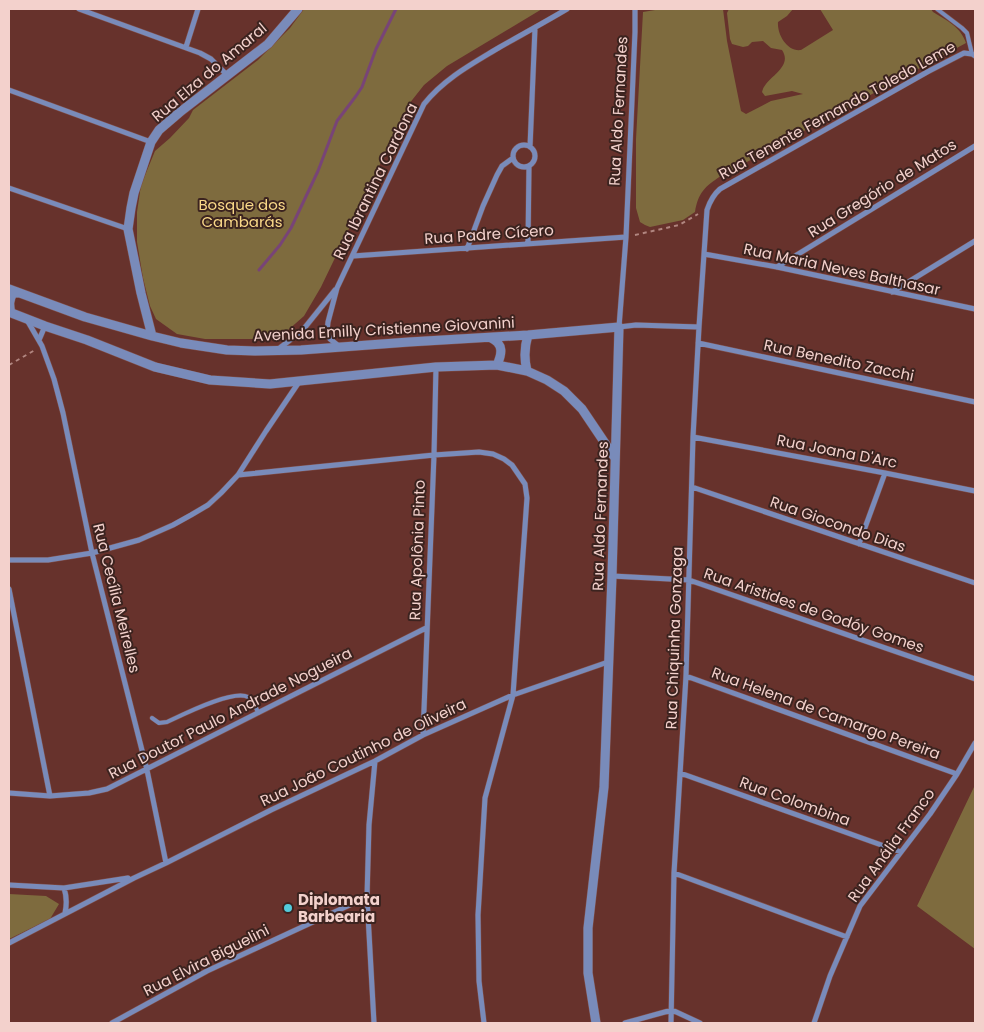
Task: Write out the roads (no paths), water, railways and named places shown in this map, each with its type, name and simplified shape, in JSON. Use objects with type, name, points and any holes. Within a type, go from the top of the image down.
[{"type":"street","points":[[79,9],[200,53],[211,59],[227,75]]},
{"type":"street","points":[[186,47],[198,9]]},
{"type":"street","name":"Rua Elza do Amaral","points":[[152,336],[140,293],[128,229],[130,208],[151,142],[159,130],[168,122],[268,44],[298,9]]},
{"type":"street","name":"Rua Ibrantina Cardona","points":[[340,347],[330,339],[327,332],[337,288],[424,104],[448,80],[464,68],[567,9]]},
{"type":"street","name":"Rua Aldo Fernandes","points":[[596,1023],[588,973],[588,928],[604,787],[619,327],[626,237],[635,9]]},
{"type":"street","points":[[528,244],[529,166],[534,157],[530,147],[535,28]]},
{"type":"street","name":"Rua Tenente Fernando Toledo Leme","points":[[704,254],[707,210],[713,195],[720,189],[953,58],[964,53],[974,55]]},
{"type":"street","points":[[9,90],[151,142]]},
{"type":"street","points":[[529,166],[519,166],[513,158],[514,151],[519,146],[530,147]]},
{"type":"street","name":"Rua Gregório de Matos","points":[[777,267],[975,146]]},
{"type":"street","points":[[467,249],[497,175],[502,166],[513,158]]},
{"type":"street","points":[[9,188],[128,229]]},
{"type":"street","name":"Rua Padre Cícero","points":[[352,256],[626,237]]},
{"type":"street","points":[[892,292],[975,242]]},
{"type":"street","name":"Rua Maria Neves Balthasar","points":[[704,254],[777,267],[975,309]]},
{"type":"street","name":"Rua Chiquinha Gonzaga","points":[[671,1023],[674,873],[686,676],[693,437],[704,254]]},
{"type":"street","name":"Rua Ibrantina Cardona","points":[[277,350],[302,331],[337,288]]},
{"type":"street","name":"Avenida Emilly Cristienne Giovanini","points":[[9,289],[85,316],[152,336],[204,347],[236,350],[301,350],[491,338],[619,327]]},
{"type":"street","points":[[18,293],[14,293],[11,297],[9,303],[10,312],[155,366],[210,380],[270,384],[436,366],[496,366],[527,371],[547,380],[564,391],[582,409],[615,458]]},
{"type":"street","name":"Rua Cecília Meirelles","points":[[26,319],[42,346],[54,379],[63,413],[92,552],[147,770],[166,863]]},
{"type":"street","points":[[619,327],[644,325],[699,327]]},
{"type":"street","points":[[39,340],[45,326]]},
{"type":"street","points":[[527,371],[524,353],[528,335]]},
{"type":"street","points":[[491,338],[497,341],[500,346],[500,359],[496,366]]},
{"type":"street","name":"Rua Benedito Zacchi","points":[[698,343],[975,402]]},
{"type":"street","name":"Rua Apolônia Pinto","points":[[423,735],[436,366]]},
{"type":"street","points":[[9,560],[48,560],[92,552],[139,540],[173,526],[208,505],[238,475],[300,381]]},
{"type":"street","name":"Rua Joana D'Arc","points":[[693,437],[885,472],[975,491]]},
{"type":"street","points":[[238,475],[479,452],[493,454],[504,459],[512,465],[525,484],[527,498],[513,695],[486,798],[478,916],[479,981],[484,1023]]},
{"type":"street","points":[[859,544],[885,472]]},
{"type":"street","name":"Rua Giocondo Dias","points":[[692,487],[975,583]]},
{"type":"street","name":"Rua Aristides de Godóy Gomes","points":[[612,576],[689,580],[975,680]]},
{"type":"street","points":[[9,589],[50,796]]},
{"type":"street","name":"Rua Doutor Paulo Andrade Nogueira","points":[[9,792],[50,796],[89,793],[107,789],[426,628]]},
{"type":"street","name":"Rua João Coutinho de Oliveira","points":[[9,943],[134,878],[375,761],[423,735],[513,695],[608,662]]},
{"type":"street","name":"Rua Helena de Camargo Pereira","points":[[686,676],[958,774]]},
{"type":"street","name":"Rua Anália Franco","points":[[814,1023],[830,976],[860,906],[930,814],[958,774],[975,743]]},
{"type":"street","points":[[374,1023],[367,896],[369,825],[375,761]]},
{"type":"street","name":"Rua Colombina","points":[[680,773],[901,852]]},
{"type":"street","points":[[674,873],[847,937]]},
{"type":"street","points":[[9,885],[64,888],[134,878]]},
{"type":"street","points":[[64,888],[66,900],[65,913]]},
{"type":"street","name":"Rua Elvira Biguelini","points":[[112,1023],[206,971],[367,896]]},
{"type":"street","points":[[625,1023],[672,1010],[700,1023]]},
{"type":"lane","points":[[937,9],[967,33],[974,55]]},
{"type":"lane","points":[[152,718],[158,723],[167,722],[220,699],[243,695],[253,700],[258,713]]},
{"type":"waterway","points":[[259,270],[280,245],[291,228],[318,171],[337,121],[362,87],[376,49],[396,9]]},
{"type":"place","name":"Diplomata Barbearia","points":[[288,908]]},
{"type":"park label","name":"Bosque dos Cambarás","points":[[242,212]]}]
